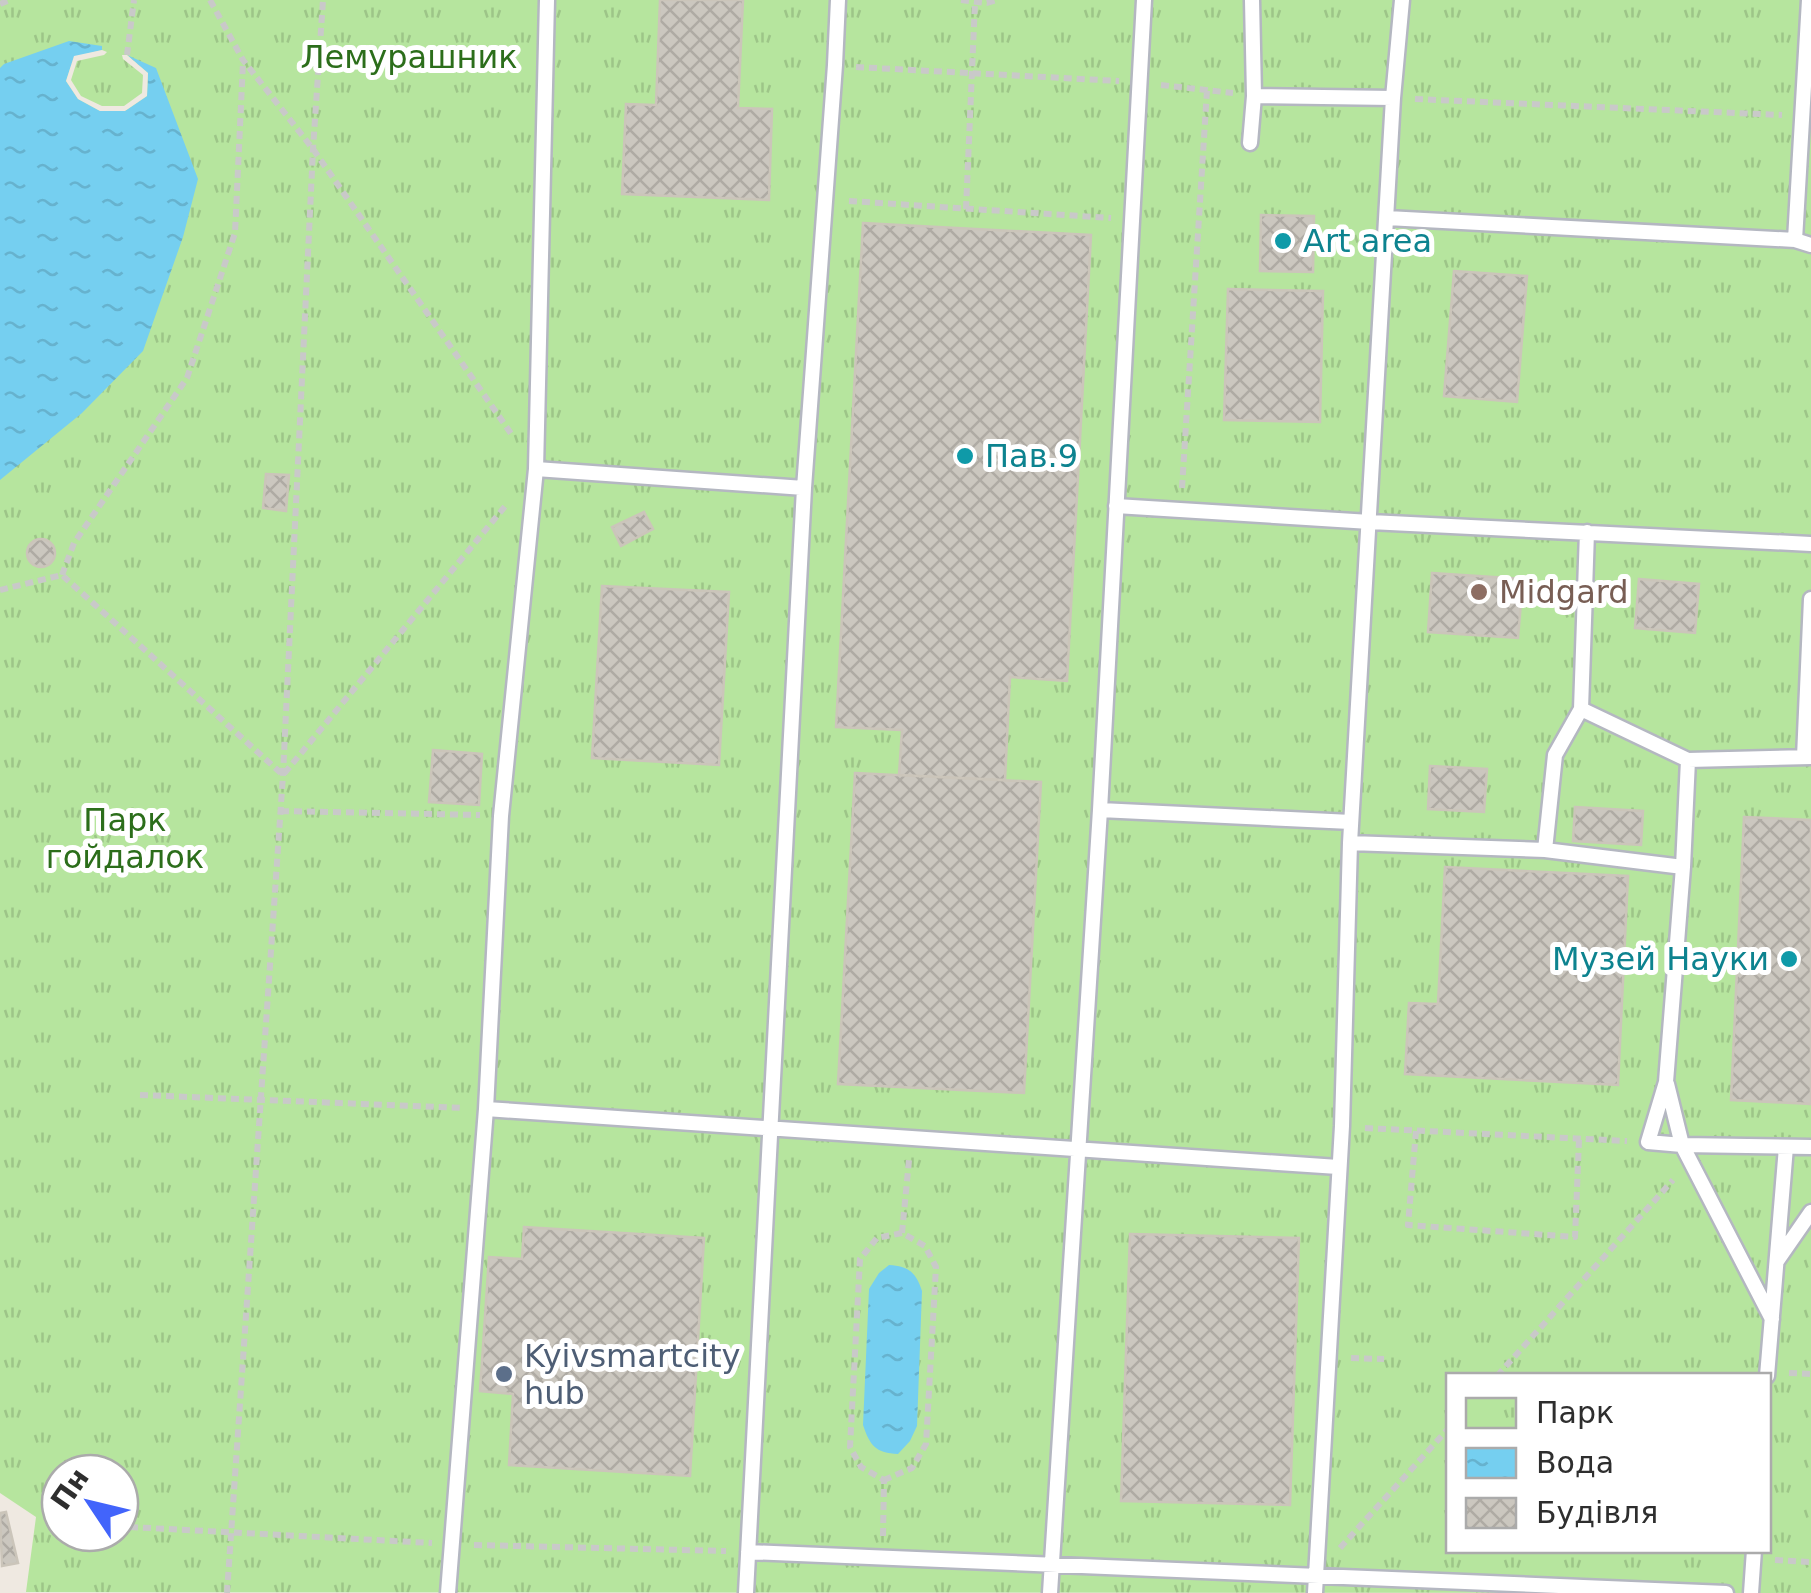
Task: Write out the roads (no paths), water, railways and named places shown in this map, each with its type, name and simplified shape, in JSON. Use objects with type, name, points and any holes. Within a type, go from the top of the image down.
[{"type":"lane","points":[[448,1593],[486,1108],[501,816],[536,469],[547,0]]},
{"type":"lane","points":[[746,1593],[804,488],[838,0]]},
{"type":"lane","points":[[1050,1593],[1100,810],[1144,0]]},
{"type":"lane","points":[[1250,142],[1254,96],[1252,0]]},
{"type":"lane","points":[[1315,1593],[1342,1126],[1351,822],[1402,0]]},
{"type":"lane","points":[[1796,240],[1809,0]]},
{"type":"lane","points":[[1254,96],[1394,98]]},
{"type":"lane","points":[[1387,218],[1796,240],[1811,245]]},
{"type":"lane","points":[[536,469],[804,488]]},
{"type":"lane","points":[[1116,506],[1811,544]]},
{"type":"lane","points":[[1545,850],[1555,755],[1581,708],[1586,532]]},
{"type":"lane","points":[[1581,708],[1688,760],[1807,757],[1811,599]]},
{"type":"lane","points":[[1688,760],[1666,1082],[1648,1142],[1811,1147]]},
{"type":"lane","points":[[1100,810],[1351,822]]},
{"type":"lane","points":[[1350,844],[1545,850],[1683,867]]},
{"type":"lane","points":[[1666,1082],[1682,1144],[1772,1319]]},
{"type":"lane","points":[[486,1108],[1338,1167]]},
{"type":"lane","points":[[1767,1373],[1786,1147]]},
{"type":"lane","points":[[1777,1261],[1811,1212]]},
{"type":"lane","points":[[748,1552],[1726,1593]]},
{"type":"lane","points":[[1751,1593],[1754,1554]]},
{"type":"water","points":[[69,41],[102,46],[102,50],[74,57],[66,81],[78,99],[100,111],[125,111],[147,96],[148,73],[127,55],[156,68],[198,179],[183,237],[143,351],[82,413],[0,480],[0,68]]},
{"type":"water","points":[[889,1265],[910,1271],[922,1291],[917,1426],[898,1454],[875,1447],[863,1425],[869,1289]]},
{"type":"place","name":"Art area","points":[[1283,241]]},
{"type":"place","name":"Пав.9","points":[[965,456]]},
{"type":"place","name":"Midgard","points":[[1479,592]]},
{"type":"place","name":"Музей Науки","points":[[1789,959]]},
{"type":"place","name":"Kyivsmartcity hub","points":[[504,1374]]},
{"type":"park label","name":"Лемурашник","points":[[409,57]]},
{"type":"park label","name":"Парк гойдалок","points":[[125,838]]}]
